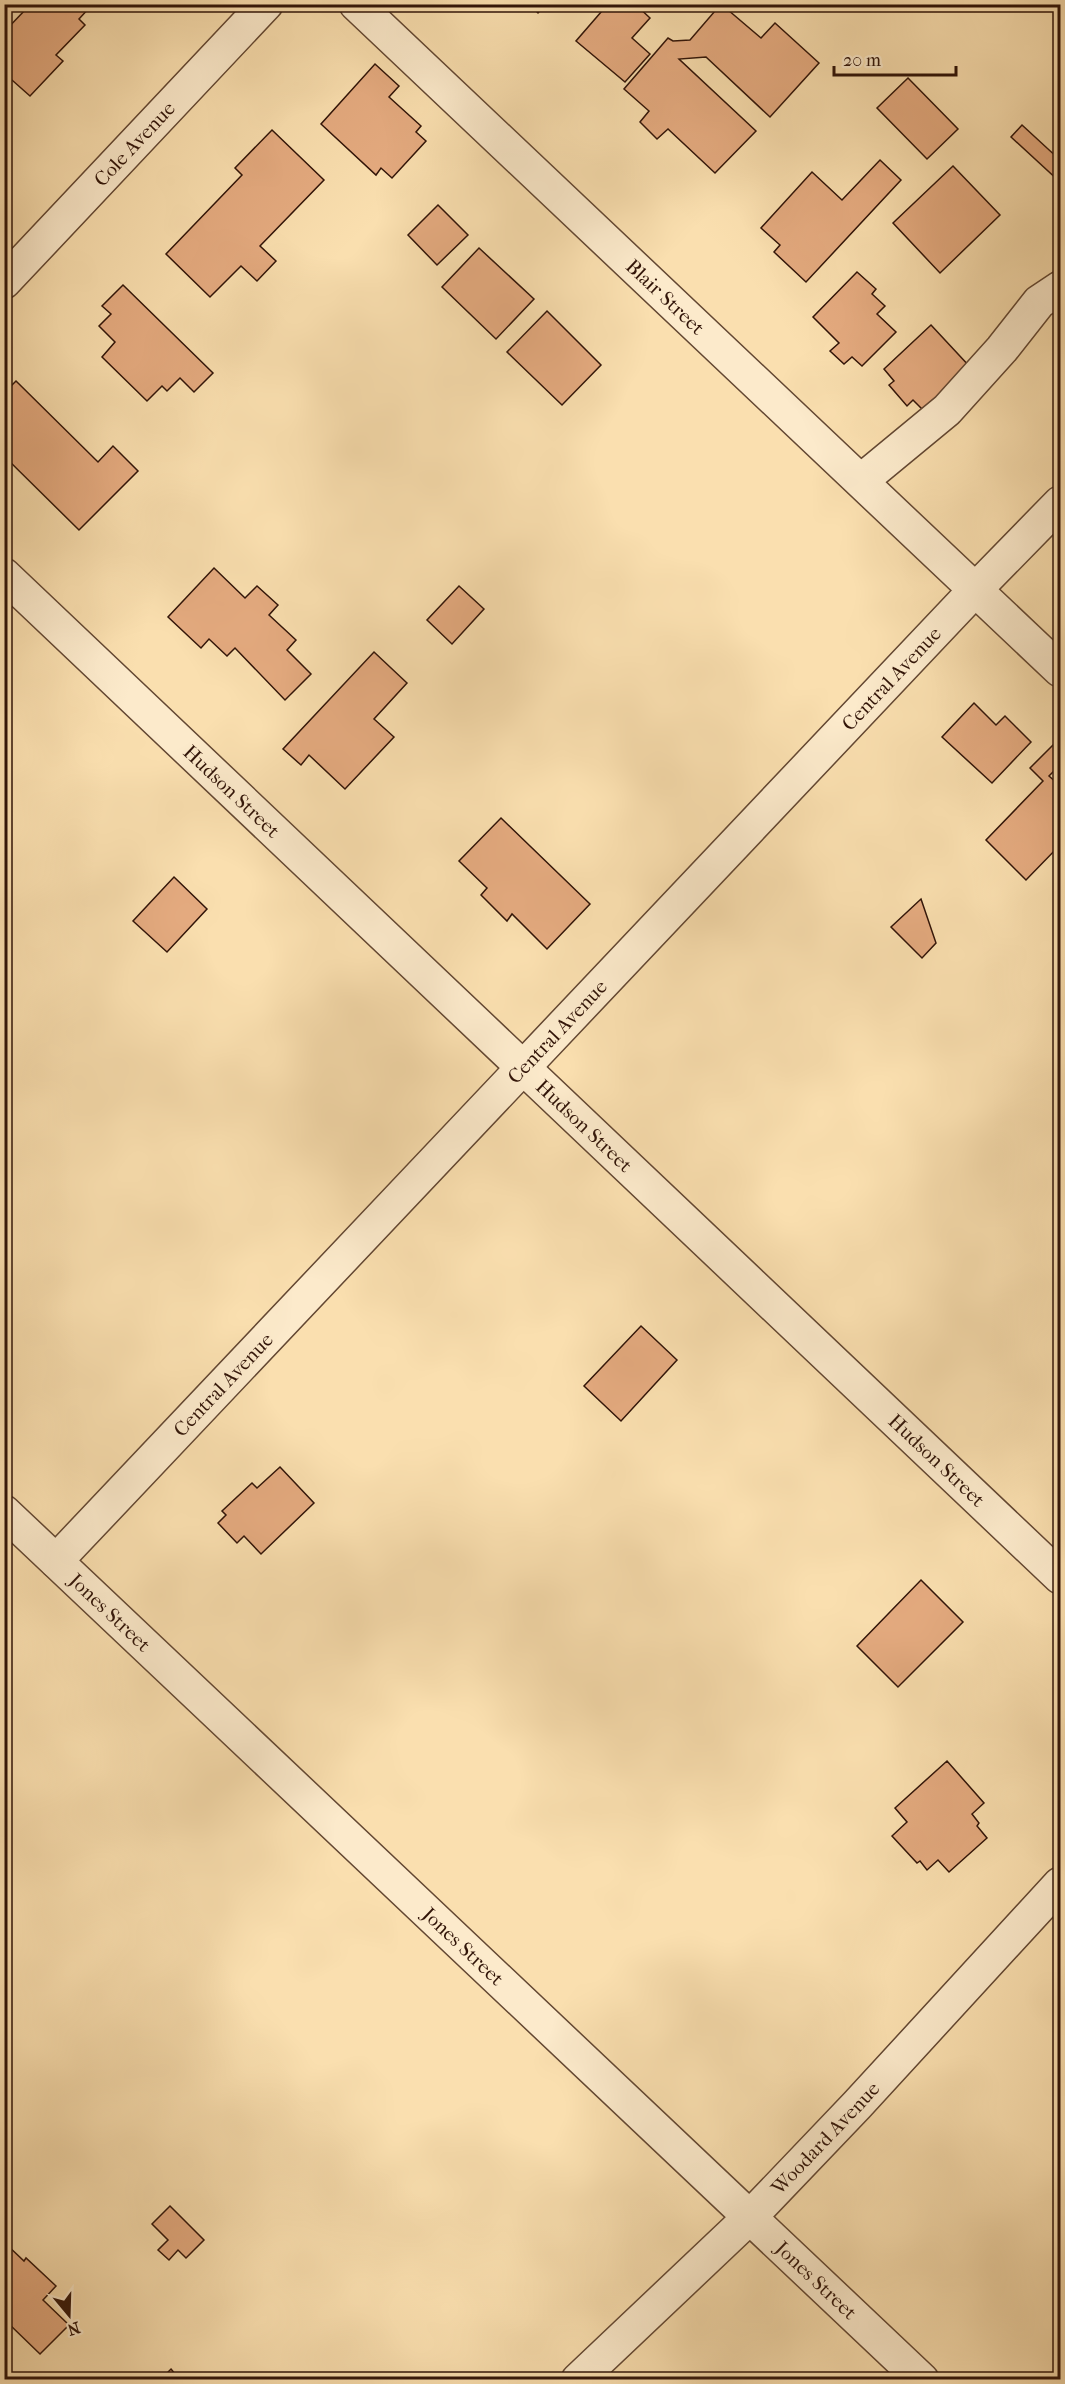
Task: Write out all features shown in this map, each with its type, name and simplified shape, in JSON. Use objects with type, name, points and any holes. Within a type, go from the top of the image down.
[{"type":"street","name":"Cole Avenue","points":[[4,282],[266,4]]},
{"type":"street","name":"Blair Street","points":[[356,4],[1060,670]]},
{"type":"street","points":[[861,480],[947,410],[1002,349],[1039,302],[1060,288]]},
{"type":"street","name":"Central Avenue","points":[[56,1561],[1060,503]]},
{"type":"street","name":"Hudson Street","points":[[4,575],[1060,1577]]},
{"type":"street","name":"Jones Street","points":[[4,1512],[922,2379]]},
{"type":"street","name":"Woodard Avenue","points":[[578,2379],[750,2217],[857,2105],[1060,1884]]},
{"type":"building","points":[[18,4],[91,6],[79,19],[85,25],[56,55],[63,61],[30,96],[4,73],[4,32],[25,10]]},
{"type":"building","points":[[529,4],[546,4],[538,13]]},
{"type":"building","points":[[608,4],[635,4],[650,18],[632,38],[650,54],[625,82],[576,41]]},
{"type":"building","points":[[721,4],[761,38],[775,23],[819,63],[770,117],[706,57],[679,59],[756,131],[715,173],[668,129],[657,139],[640,122],[649,111],[624,89],[668,38],[673,41],[690,40]]},
{"type":"building","points":[[375,64],[399,86],[389,97],[421,126],[416,132],[426,141],[392,178],[381,168],[376,175],[321,124]]},
{"type":"building","points":[[908,78],[958,129],[927,159],[877,108]]},
{"type":"building","points":[[1022,125],[1060,160],[1060,182],[1011,137]]},
{"type":"building","points":[[272,130],[324,180],[260,246],[276,261],[257,281],[241,266],[210,297],[166,254],[242,175],[235,168]]},
{"type":"building","points":[[880,160],[901,180],[806,282],[774,252],[780,245],[761,228],[812,172],[842,200]]},
{"type":"building","points":[[953,166],[1000,215],[940,273],[893,223]]},
{"type":"building","points":[[438,205],[468,235],[437,265],[408,235]]},
{"type":"building","points":[[479,248],[534,299],[496,339],[442,287]]},
{"type":"building","points":[[857,272],[876,289],[872,294],[885,306],[877,314],[896,332],[862,366],[852,357],[844,364],[830,351],[839,343],[813,317]]},
{"type":"building","points":[[123,285],[213,373],[194,392],[180,378],[167,391],[162,386],[147,401],[102,357],[115,342],[99,326],[111,314],[102,306]]},
{"type":"building","points":[[547,311],[601,365],[562,405],[507,352]]},
{"type":"building","points":[[931,325],[971,368],[924,411],[913,400],[907,406],[889,385],[894,381],[884,369]]},
{"type":"building","points":[[16,381],[98,462],[113,446],[138,471],[79,530],[4,456],[4,393]]},
{"type":"building","points":[[214,568],[245,598],[257,586],[278,605],[269,615],[296,640],[287,650],[311,674],[285,700],[235,648],[227,656],[209,639],[201,648],[168,617]]},
{"type":"building","points":[[459,586],[484,609],[452,644],[427,620]]},
{"type":"building","points":[[374,652],[407,683],[374,719],[394,737],[345,789],[309,755],[301,765],[283,749]]},
{"type":"building","points":[[974,703],[996,725],[1005,716],[1031,742],[992,783],[942,737]]},
{"type":"building","points":[[1057,741],[1060,744],[1060,765],[1049,776],[1058,784],[1060,782],[1060,845],[1026,880],[986,840],[1043,781],[1030,768]]},
{"type":"building","points":[[501,818],[590,904],[547,949],[512,914],[507,921],[481,895],[487,888],[459,861]]},
{"type":"building","points":[[174,877],[207,909],[167,952],[133,921]]},
{"type":"building","points":[[1060,881],[1060,893],[1055,887]]},
{"type":"building","points":[[1060,893],[1060,905],[1054,900]]},
{"type":"building","points":[[921,899],[936,943],[922,958],[891,927]]},
{"type":"building","points":[[641,1326],[677,1360],[621,1421],[584,1386]]},
{"type":"building","points":[[280,1467],[314,1503],[261,1554],[244,1536],[237,1543],[218,1523],[226,1515],[222,1511],[252,1483],[257,1488]]},
{"type":"building","points":[[921,1580],[963,1622],[898,1687],[857,1646]]},
{"type":"building","points":[[947,1761],[984,1803],[972,1814],[979,1823],[977,1826],[987,1838],[949,1872],[938,1860],[927,1870],[920,1861],[917,1863],[892,1836],[907,1822],[895,1808]]},
{"type":"building","points":[[170,2206],[204,2240],[186,2258],[178,2250],[169,2260],[158,2250],[168,2240],[152,2224]]},
{"type":"building","points":[[6,2244],[24,2261],[26,2258],[56,2286],[43,2300],[69,2325],[40,2354],[10,2325],[4,2330]]},
{"type":"building","points":[[171,2369],[180,2380],[160,2380]]}]
